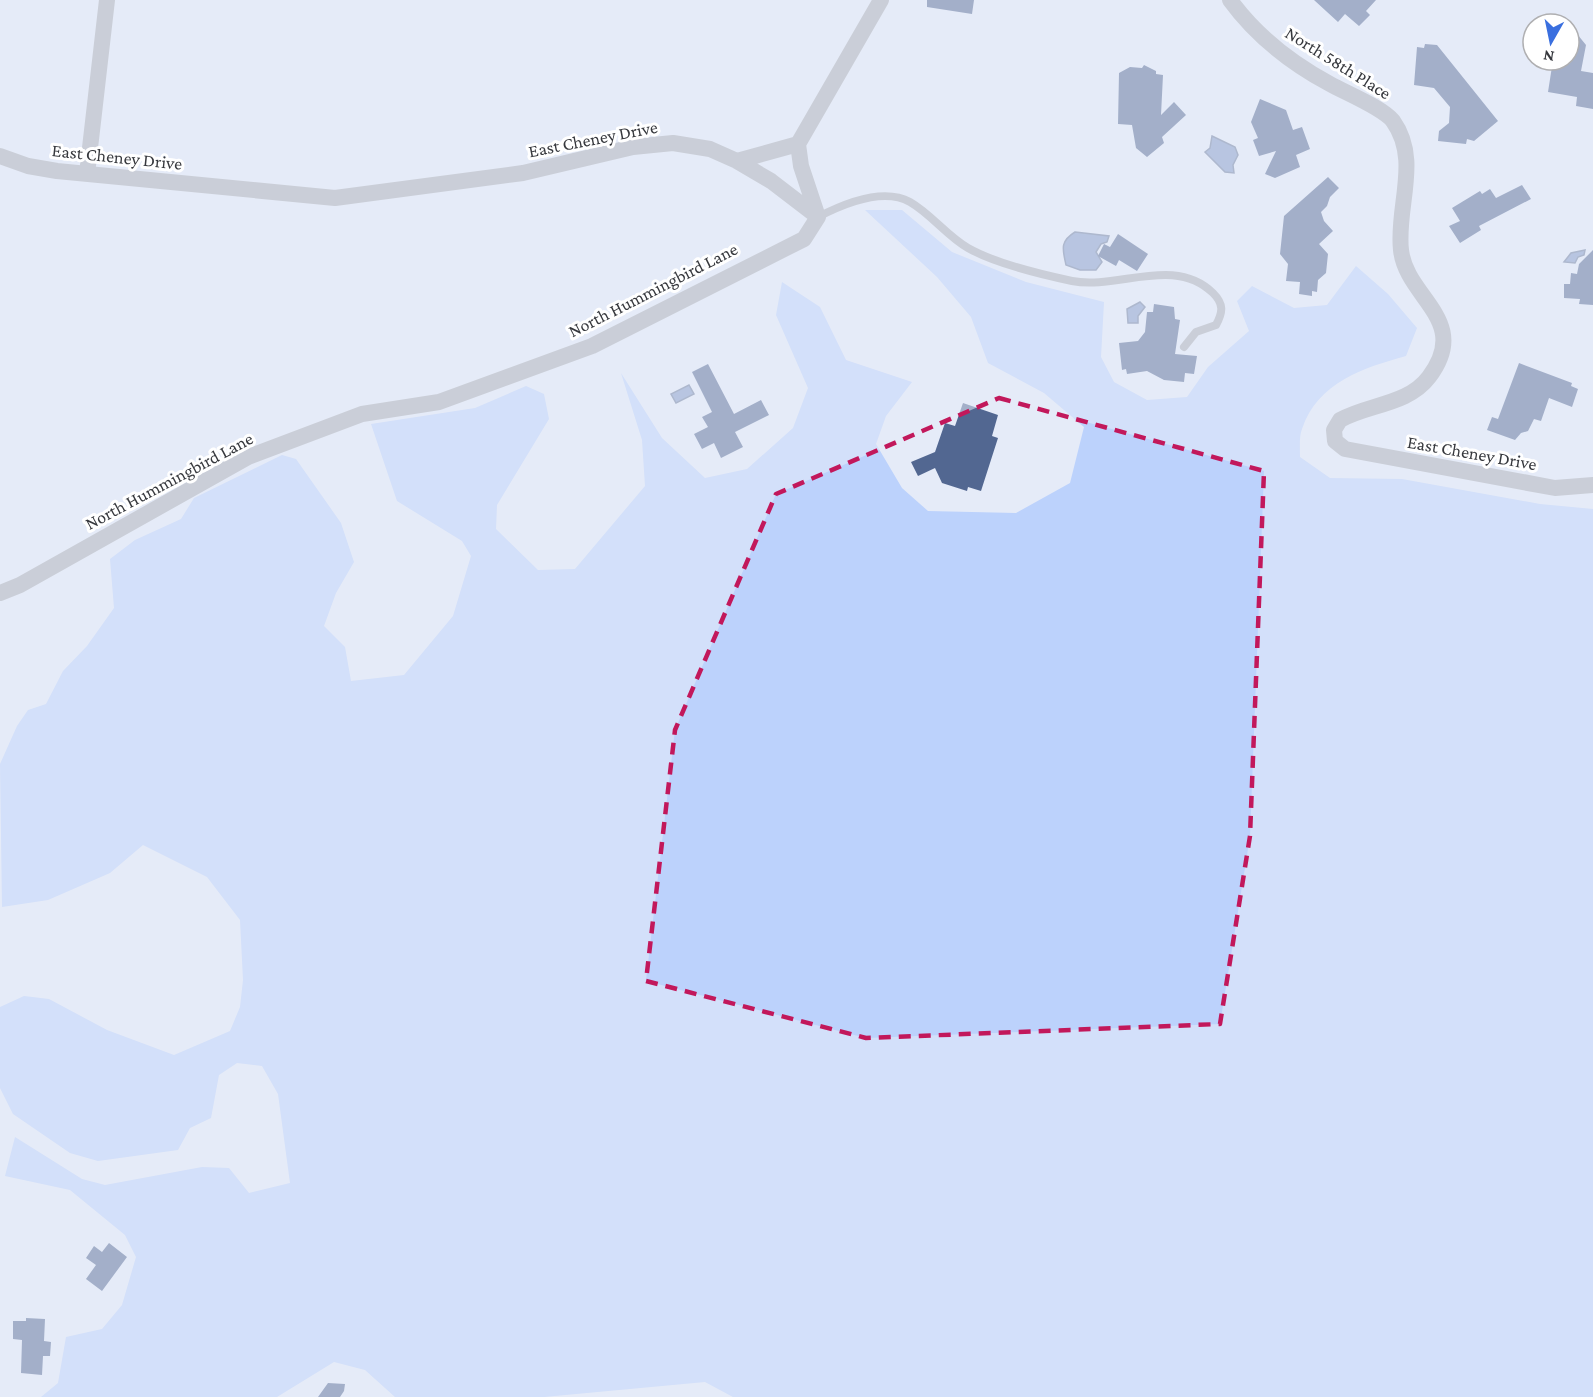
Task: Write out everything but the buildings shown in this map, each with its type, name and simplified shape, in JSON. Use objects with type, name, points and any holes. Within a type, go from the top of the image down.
[{"type":"street","points":[[87,174],[107,0]]},
{"type":"street","points":[[818,217],[801,166],[798,144],[881,0]]},
{"type":"street","name":"North 58th Place","points":[[1230,0],[1284,57],[1392,119],[1405,144],[1407,172],[1401,252],[1412,279],[1435,310],[1442,326],[1441,346],[1430,377],[1418,389],[1340,420],[1334,430],[1335,441],[1345,449]]},
{"type":"street","name":"East Cheney Drive","points":[[0,156],[28,166],[87,174],[335,198],[522,173],[633,147],[673,143],[710,148],[737,161],[771,182],[818,217]]},
{"type":"street","points":[[737,161],[798,144]]},
{"type":"street","name":"North Hummingbird Lane","points":[[0,593],[20,585],[248,457],[362,414],[440,402],[592,346],[749,264],[804,239],[818,217]]},
{"type":"street","name":"East Cheney Drive","points":[[1345,449],[1555,488],[1593,485]]},
{"type":"lane","points":[[818,217],[855,202],[895,197],[909,202],[965,246],[991,259],[1081,282],[1162,274],[1194,280],[1220,300],[1222,312],[1216,325],[1196,332],[1184,347]]},
{"type":"highlighted area","points":[[999,398],[1264,471],[1250,836],[1220,1024],[866,1038],[646,981],[675,730],[776,494]]},
{"type":"shaded area","points":[[1212,136],[1235,147],[1238,155],[1233,165],[1234,173],[1225,172],[1205,152],[1210,148]]},
{"type":"shaded area","points":[[865,210],[902,210],[952,252],[1026,282],[1104,302],[1101,357],[1114,382],[1147,400],[1187,397],[1208,367],[1249,331],[1237,301],[1252,286],[1294,308],[1327,305],[1356,266],[1388,294],[1417,328],[1406,356],[1358,372],[1331,388],[1319,399],[1302,429],[1300,457],[1330,478],[1402,479],[1540,504],[1593,509],[1593,1397],[733,1397],[705,1382],[544,1397],[395,1397],[365,1370],[334,1362],[277,1397],[41,1397],[58,1383],[66,1337],[102,1329],[122,1305],[136,1257],[125,1235],[70,1190],[5,1176],[15,1137],[82,1179],[105,1185],[202,1167],[229,1168],[249,1193],[290,1183],[278,1094],[262,1066],[237,1063],[219,1075],[211,1118],[190,1128],[178,1150],[98,1161],[70,1153],[13,1114],[0,1088],[0,1007],[24,996],[49,999],[107,1030],[174,1055],[230,1031],[240,1007],[243,980],[240,920],[207,877],[143,845],[110,873],[48,900],[2,907],[0,764],[17,726],[28,710],[46,704],[63,671],[87,646],[114,608],[110,559],[135,540],[181,519],[194,498],[282,455],[296,459],[341,523],[354,562],[336,593],[324,626],[345,647],[351,681],[404,675],[453,616],[471,556],[462,541],[397,501],[371,424],[475,408],[526,386],[544,394],[549,419],[497,505],[496,529],[538,570],[575,569],[645,486],[642,440],[621,373],[662,438],[705,478],[747,469],[793,428],[808,388],[776,315],[782,282],[820,307],[846,360],[912,382],[886,416],[876,444],[902,488],[928,511],[1016,513],[1070,483],[1084,427],[1044,393],[988,363],[971,317],[937,277]]},
{"type":"shaded area","points":[[1075,232],[1109,236],[1107,242],[1101,244],[1096,252],[1102,262],[1096,270],[1080,270],[1066,265],[1064,243]]},
{"type":"shaded area","points":[[1585,250],[1584,255],[1578,257],[1575,263],[1564,262],[1571,253]]},
{"type":"shaded area","points":[[1140,302],[1145,307],[1138,316],[1138,323],[1128,323],[1127,309]]},
{"type":"shaded area","points":[[689,385],[694,394],[676,403],[671,394]]}]
